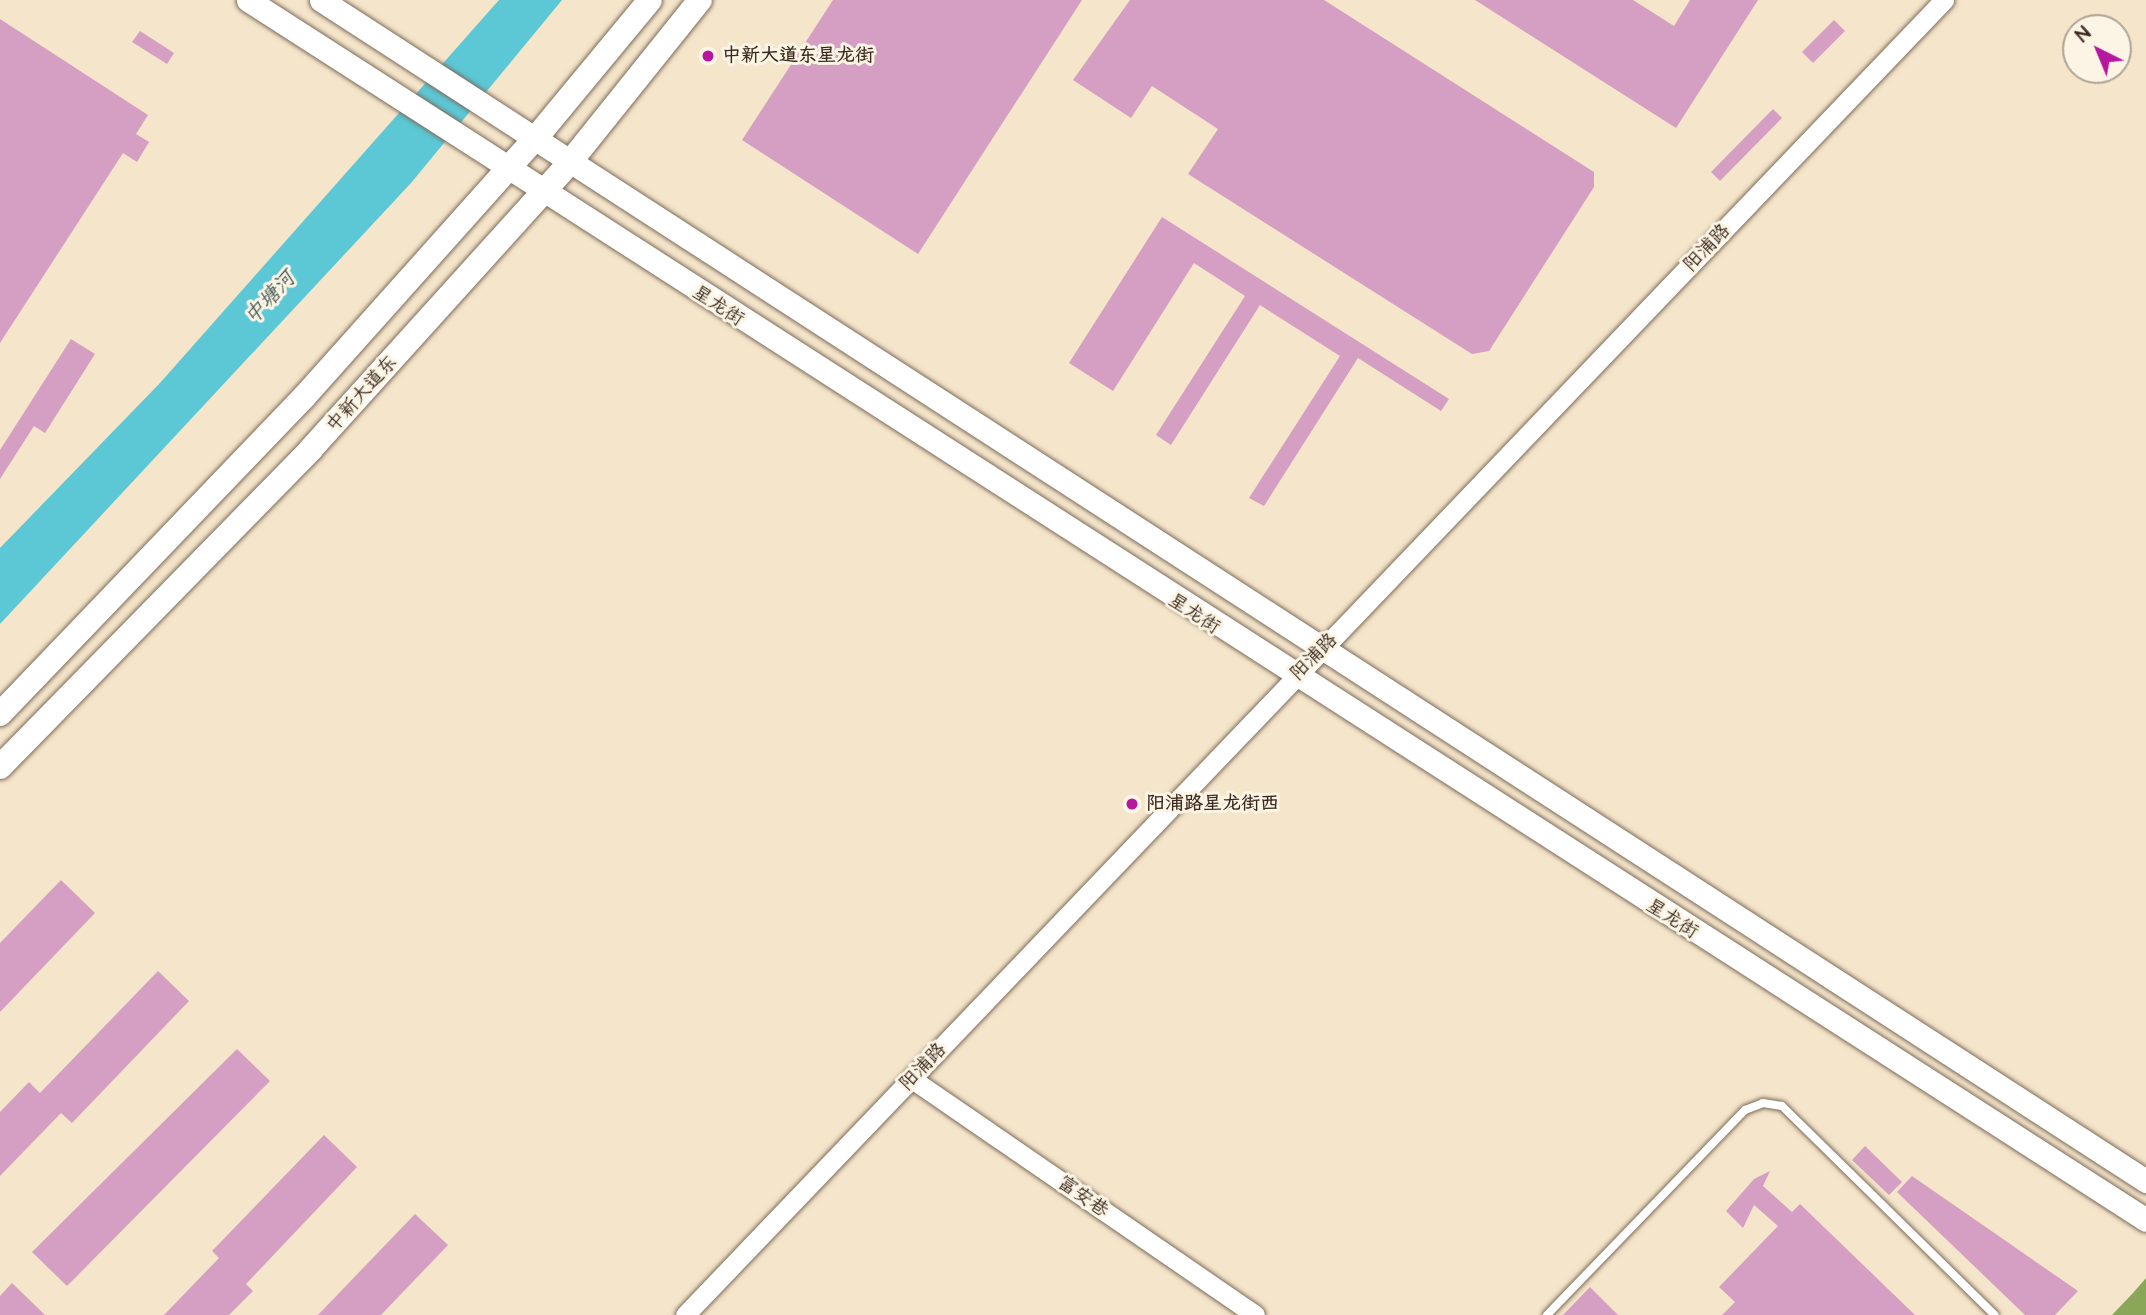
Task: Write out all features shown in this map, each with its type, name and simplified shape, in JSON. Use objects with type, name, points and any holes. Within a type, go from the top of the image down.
[{"type":"main road","name":"星龙街","points":[[248,0],[405,100],[458,139],[1294,678],[2146,1220]]},
{"type":"main road","name":"星龙街","points":[[321,0],[2146,1181]]},
{"type":"main road","points":[[0,714],[304,397],[535,139],[650,0]]},
{"type":"main road","name":"中新大道东","points":[[0,767],[311,449],[571,161],[701,0]]},
{"type":"street","name":"阳浦路","points":[[684,1315],[1944,0]]},
{"type":"street","name":"富安巷","points":[[912,1079],[1255,1315]]},
{"type":"lane","points":[[1547,1315],[1745,1110],[1763,1103],[1782,1106],[1995,1315]]},
{"type":"green space","points":[[2146,1278],[2146,1315],[2112,1315],[2133,1293]]},
{"type":"water","name":"中塘河","points":[[499,0],[562,0],[411,183],[0,624],[0,548],[160,383]]},
{"type":"building","points":[[833,0],[1082,0],[918,254],[742,140]]},
{"type":"building","points":[[1130,0],[1324,0],[1594,172],[1594,187],[1489,351],[1472,354],[1188,174],[1218,129],[1152,86],[1131,118],[1073,80]]},
{"type":"building","points":[[1475,0],[1633,0],[1674,26],[1690,0],[1758,0],[1676,128]]},
{"type":"building","points":[[0,19],[148,115],[136,134],[149,142],[137,162],[123,153],[0,343]]},
{"type":"building","points":[[1834,20],[1845,31],[1813,63],[1802,52]]},
{"type":"building","points":[[140,31],[174,53],[167,64],[132,42]]},
{"type":"building","points":[[1773,109],[1782,118],[1720,181],[1711,172]]},
{"type":"building","points":[[1162,217],[1449,399],[1441,411],[1358,358],[1264,506],[1249,498],[1340,356],[1260,305],[1171,445],[1156,435],[1245,296],[1194,263],[1113,391],[1069,363]]},
{"type":"building","points":[[71,339],[95,354],[45,433],[34,426],[0,479],[0,450]]},
{"type":"building","points":[[61,880],[95,913],[0,1012],[0,943]]},
{"type":"building","points":[[158,971],[189,1001],[72,1123],[61,1113],[0,1176],[0,1112],[29,1082],[40,1093]]},
{"type":"building","points":[[237,1049],[270,1081],[67,1286],[32,1252]]},
{"type":"building","points":[[324,1135],[357,1167],[246,1284],[253,1291],[229,1315],[164,1315],[219,1258],[212,1251]]},
{"type":"building","points":[[1865,1146],[1902,1182],[1889,1195],[1852,1160]]},
{"type":"building","points":[[1770,1171],[1763,1186],[1792,1212],[1800,1204],[1915,1315],[1722,1315],[1735,1302],[1719,1287],[1778,1226],[1754,1205],[1743,1228],[1726,1211],[1754,1179]]},
{"type":"building","points":[[1912,1176],[2078,1291],[2055,1315],[2025,1315],[1897,1192]]},
{"type":"building","points":[[415,1214],[448,1245],[381,1315],[318,1315]]},
{"type":"building","points":[[12,1283],[45,1315],[0,1315],[0,1296]]},
{"type":"building","points":[[1590,1287],[1618,1315],[1563,1315]]},
{"type":"place","name":"中新大道东星龙街","points":[[708,56]]},
{"type":"place","name":"阳浦路星龙街西","points":[[1132,804]]}]
